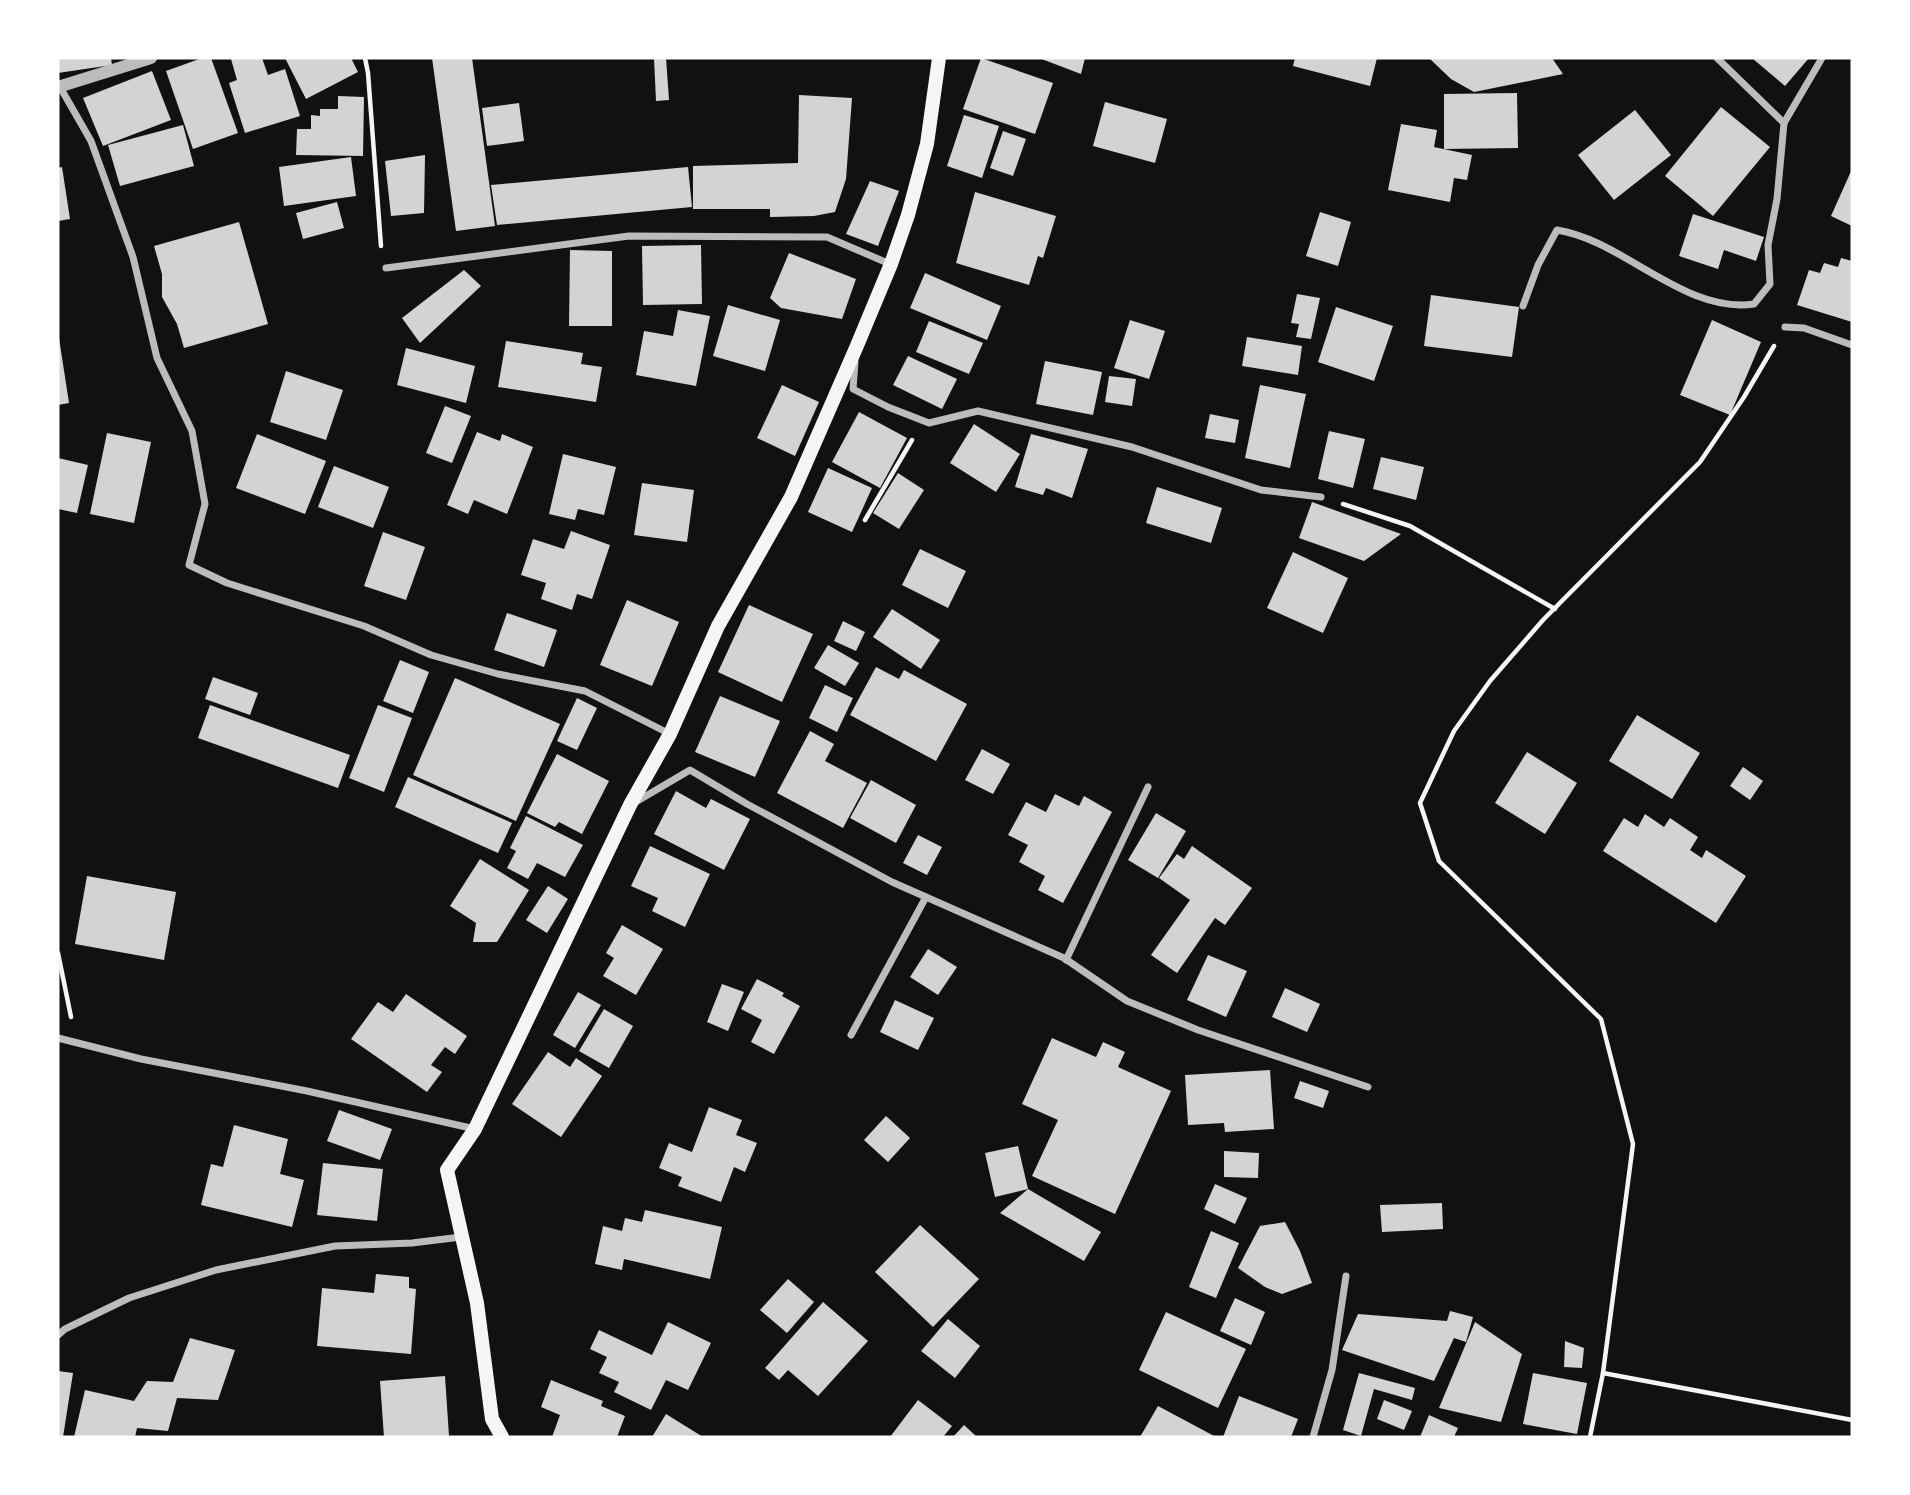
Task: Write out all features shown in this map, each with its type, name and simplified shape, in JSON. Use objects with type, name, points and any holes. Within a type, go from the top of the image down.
[{"type":"main road","points":[[502,1437],[492,1419],[477,1303],[447,1170],[475,1129],[630,805],[670,734],[718,626],[791,498],[891,264],[927,144],[939,58]]},
{"type":"street","points":[[151,58],[59,87],[91,141],[132,257],[157,358],[192,431],[205,504],[189,565],[227,583],[365,626],[431,655],[498,674],[585,691],[670,734]]},
{"type":"street","points":[[1717,58],[1784,122]]},
{"type":"street","points":[[1523,306],[1538,265],[1557,230],[1576,235],[1633,262],[1678,288],[1722,303],[1741,306],[1754,304],[1770,284],[1768,245],[1777,200],[1784,122],[1822,58]]},
{"type":"street","points":[[386,268],[629,236],[827,237],[891,264]]},
{"type":"street","points":[[1785,327],[1804,328],[1852,345]]},
{"type":"street","points":[[856,348],[853,389],[929,423],[978,411],[1065,429],[1132,447],[1261,490],[1321,497]]},
{"type":"street","points":[[630,805],[690,770],[892,882],[1066,960],[1127,1001],[1198,1030],[1368,1087]]},
{"type":"street","points":[[1066,960],[1148,787]]},
{"type":"street","points":[[851,1035],[926,897]]},
{"type":"street","points":[[58,1038],[141,1059],[307,1091],[475,1129]]},
{"type":"street","points":[[58,1335],[129,1298],[216,1270],[335,1247],[412,1243],[461,1237]]},
{"type":"street","points":[[1312,1437],[1332,1370],[1346,1276]]},
{"type":"path","points":[[365,58],[382,257],[386,268]]},
{"type":"path","points":[[1590,1437],[1603,1373],[1633,1144],[1601,1019],[1439,861],[1420,803],[1454,731],[1490,681],[1555,609],[1700,462],[1744,397],[1785,327]]},
{"type":"path","points":[[865,520],[923,421]]},
{"type":"path","points":[[1321,497],[1410,526],[1555,609]]},
{"type":"path","points":[[58,953],[76,1042]]},
{"type":"path","points":[[1603,1373],[1852,1420]]},
{"type":"building","points":[[58,58],[111,58],[112,65],[58,73]]},
{"type":"building","points":[[202,58],[211,58],[238,133],[193,149],[166,71]]},
{"type":"building","points":[[262,58],[268,75],[285,69],[300,116],[245,133],[229,83],[237,80],[231,59]]},
{"type":"building","points":[[285,58],[351,58],[358,72],[306,99]]},
{"type":"building","points":[[432,58],[472,58],[495,226],[456,231]]},
{"type":"building","points":[[654,58],[666,58],[669,100],[656,101]]},
{"type":"building","points":[[981,58],[1053,83],[1035,134],[963,109]]},
{"type":"building","points":[[1039,58],[1085,58],[1081,74]]},
{"type":"building","points":[[1295,58],[1377,58],[1370,86],[1293,66]]},
{"type":"building","points":[[1429,58],[1552,58],[1563,74],[1474,92],[1451,79]]},
{"type":"building","points":[[1752,58],[1809,58],[1785,86]]},
{"type":"building","points":[[152,71],[171,120],[103,146],[83,98]]},
{"type":"building","points":[[1517,93],[1518,148],[1444,149],[1444,94]]},
{"type":"building","points":[[799,95],[852,98],[846,179],[835,212],[814,216],[770,217],[770,209],[693,209],[693,166],[798,163]]},
{"type":"building","points":[[338,96],[364,97],[363,156],[296,155],[297,129],[311,129],[311,115],[320,116],[320,109],[338,109]]},
{"type":"building","points":[[1105,102],[1167,119],[1155,163],[1093,146]]},
{"type":"building","points":[[519,103],[524,141],[487,146],[482,108]]},
{"type":"building","points":[[1721,107],[1770,147],[1713,216],[1665,176]]},
{"type":"building","points":[[1635,110],[1671,155],[1614,200],[1578,155]]},
{"type":"building","points":[[964,115],[999,126],[982,178],[947,166]]},
{"type":"building","points":[[1401,124],[1437,130],[1434,147],[1472,155],[1467,180],[1454,178],[1450,202],[1388,190]]},
{"type":"building","points":[[183,125],[194,166],[120,186],[108,145]]},
{"type":"building","points":[[1003,131],[1026,139],[1013,176],[990,168]]},
{"type":"building","points":[[425,155],[424,213],[391,216],[385,161]]},
{"type":"building","points":[[351,157],[356,196],[284,206],[279,167]]},
{"type":"building","points":[[62,167],[70,219],[58,221],[58,168]]},
{"type":"building","points":[[688,167],[692,207],[497,225],[491,185]]},
{"type":"building","points":[[1852,169],[1852,226],[1831,216]]},
{"type":"building","points":[[870,181],[899,191],[878,246],[846,234]]},
{"type":"building","points":[[975,192],[1056,216],[1043,258],[1038,256],[1029,285],[956,263]]},
{"type":"building","points":[[337,202],[344,228],[303,239],[296,213]]},
{"type":"building","points":[[1320,212],[1351,222],[1338,266],[1306,256]]},
{"type":"building","points":[[1693,214],[1764,237],[1756,261],[1724,250],[1718,269],[1679,256]]},
{"type":"building","points":[[239,222],[268,324],[184,348],[177,324],[162,297],[162,274],[154,246]]},
{"type":"building","points":[[701,245],[702,304],[643,305],[642,246]]},
{"type":"building","points":[[570,250],[612,251],[612,326],[569,326]]},
{"type":"building","points":[[789,253],[856,279],[842,319],[781,308],[770,298]]},
{"type":"building","points":[[1841,258],[1852,261],[1852,322],[1797,305],[1809,270],[1820,273],[1824,263],[1838,267]]},
{"type":"building","points":[[464,270],[481,286],[420,343],[402,318]]},
{"type":"building","points":[[925,273],[1001,306],[987,340],[910,308]]},
{"type":"building","points":[[1297,294],[1320,298],[1311,339],[1296,337],[1299,324],[1291,323]]},
{"type":"building","points":[[1431,295],[1519,307],[1512,357],[1424,346]]},
{"type":"building","points":[[728,305],[780,320],[765,371],[713,356]]},
{"type":"building","points":[[1336,307],[1393,326],[1374,381],[1318,362]]},
{"type":"building","points":[[678,310],[710,316],[696,386],[636,375],[644,331],[673,336]]},
{"type":"building","points":[[1130,320],[1165,331],[1149,379],[1114,368]]},
{"type":"building","points":[[1712,320],[1761,342],[1730,415],[1680,395]]},
{"type":"building","points":[[929,321],[983,343],[969,374],[916,352]]},
{"type":"building","points":[[1247,337],[1302,346],[1298,375],[1242,366]]},
{"type":"building","points":[[58,339],[69,403],[58,405]]},
{"type":"building","points":[[506,341],[583,353],[581,364],[602,367],[596,402],[498,387]]},
{"type":"building","points":[[406,348],[475,366],[466,403],[397,385]]},
{"type":"building","points":[[908,356],[957,379],[942,409],[893,385]]},
{"type":"building","points":[[1045,361],[1102,372],[1093,415],[1036,404]]},
{"type":"building","points":[[286,371],[343,390],[326,440],[270,422]]},
{"type":"building","points":[[1109,376],[1136,379],[1132,406],[1105,402]]},
{"type":"building","points":[[782,385],[819,402],[795,456],[757,438]]},
{"type":"building","points":[[1260,385],[1306,394],[1290,468],[1245,458]]},
{"type":"building","points":[[445,406],[471,416],[452,463],[426,453]]},
{"type":"building","points":[[859,412],[907,438],[880,488],[832,462]]},
{"type":"building","points":[[1210,414],[1239,420],[1235,443],[1205,438]]},
{"type":"building","points":[[974,424],[1020,454],[996,492],[950,463]]},
{"type":"building","points":[[1329,431],[1365,439],[1353,488],[1318,479]]},
{"type":"building","points":[[477,432],[500,441],[502,434],[533,447],[507,514],[474,500],[468,514],[447,505]]},
{"type":"building","points":[[107,433],[151,442],[134,523],[90,514]]},
{"type":"building","points":[[257,434],[326,461],[305,514],[236,488]]},
{"type":"building","points":[[1031,434],[1088,449],[1072,498],[1046,488],[1043,495],[1015,487]]},
{"type":"building","points":[[563,454],[616,467],[604,515],[578,509],[575,520],[549,514]]},
{"type":"building","points":[[1381,457],[1424,467],[1416,500],[1373,489]]},
{"type":"building","points":[[58,458],[88,465],[77,513],[58,509]]},
{"type":"building","points":[[334,466],[389,487],[373,528],[318,507]]},
{"type":"building","points":[[828,468],[872,488],[852,532],[808,512]]},
{"type":"building","points":[[898,473],[924,490],[899,529],[873,513]]},
{"type":"building","points":[[642,483],[694,490],[687,542],[634,535]]},
{"type":"building","points":[[1157,487],[1222,508],[1211,543],[1146,523]]},
{"type":"building","points":[[1312,502],[1401,534],[1364,561],[1299,538]]},
{"type":"building","points":[[571,531],[610,545],[592,599],[577,594],[572,610],[541,599],[546,583],[521,575],[533,539],[564,549]]},
{"type":"building","points":[[383,532],[425,547],[406,600],[364,586]]},
{"type":"building","points":[[920,549],[966,571],[948,608],[902,585]]},
{"type":"building","points":[[1293,552],[1348,578],[1323,633],[1267,608]]},
{"type":"building","points":[[627,600],[679,622],[652,686],[600,665]]},
{"type":"building","points":[[749,605],[813,634],[782,702],[718,672]]},
{"type":"building","points":[[892,609],[940,640],[921,669],[873,637]]},
{"type":"building","points":[[507,613],[557,630],[544,667],[494,650]]},
{"type":"building","points":[[843,621],[865,632],[856,651],[834,641]]},
{"type":"building","points":[[828,645],[859,663],[845,686],[814,668]]},
{"type":"building","points":[[400,660],[429,672],[413,713],[383,701]]},
{"type":"building","points":[[876,667],[899,679],[904,670],[967,704],[936,761],[850,715]]},
{"type":"building","points":[[213,677],[258,693],[250,715],[205,699]]},
{"type":"building","points":[[455,678],[560,724],[516,821],[413,775]]},
{"type":"building","points":[[825,685],[853,698],[837,732],[809,718]]},
{"type":"building","points":[[720,696],[780,721],[755,777],[695,752]]},
{"type":"building","points":[[577,698],[597,708],[577,750],[557,741]]},
{"type":"building","points":[[210,705],[350,755],[338,788],[198,738]]},
{"type":"building","points":[[378,705],[412,718],[384,792],[349,778]]},
{"type":"building","points":[[1637,715],[1700,753],[1672,799],[1609,761]]},
{"type":"building","points":[[810,731],[834,744],[825,761],[867,783],[843,828],[777,793]]},
{"type":"building","points":[[982,749],[1010,764],[993,794],[965,780]]},
{"type":"building","points":[[1527,752],[1577,783],[1545,834],[1495,803]]},
{"type":"building","points":[[557,754],[609,781],[582,834],[559,822],[555,827],[527,813]]},
{"type":"building","points":[[1743,767],[1763,781],[1750,800],[1730,786]]},
{"type":"building","points":[[408,777],[512,823],[498,853],[395,807]]},
{"type":"building","points":[[871,780],[916,805],[896,843],[850,818]]},
{"type":"building","points":[[676,791],[706,808],[711,799],[750,819],[724,870],[654,834]]},
{"type":"building","points":[[1055,794],[1079,806],[1084,796],[1112,812],[1063,903],[1038,890],[1045,876],[1019,862],[1028,845],[1008,835],[1026,802],[1046,812]]},
{"type":"building","points":[[1156,813],[1186,831],[1158,878],[1128,860]]},
{"type":"building","points":[[1645,814],[1664,827],[1670,818],[1698,837],[1690,850],[1702,858],[1706,850],[1746,876],[1716,923],[1603,851],[1624,818],[1638,827]]},
{"type":"building","points":[[526,816],[583,845],[565,877],[537,863],[528,879],[507,868],[516,851],[510,848]]},
{"type":"building","points":[[918,835],[942,847],[927,875],[903,863]]},
{"type":"building","points":[[650,846],[710,874],[685,927],[652,911],[658,898],[631,886]]},
{"type":"building","points":[[1192,846],[1252,888],[1225,925],[1215,918],[1177,973],[1151,955],[1190,900],[1159,878],[1177,854],[1184,859]]},
{"type":"building","points":[[480,859],[529,890],[497,942],[473,942],[476,923],[450,906]]},
{"type":"building","points":[[87,876],[176,892],[164,960],[75,944]]},
{"type":"building","points":[[548,886],[568,899],[547,933],[526,920]]},
{"type":"building","points":[[622,925],[663,949],[636,995],[603,976],[614,958],[606,953]]},
{"type":"building","points":[[928,949],[957,967],[938,995],[910,977]]},
{"type":"building","points":[[1208,955],[1247,971],[1226,1017],[1187,1000]]},
{"type":"building","points":[[757,979],[784,993],[782,996],[800,1006],[774,1054],[751,1042],[762,1020],[741,1009]]},
{"type":"building","points":[[722,984],[744,992],[728,1031],[707,1022]]},
{"type":"building","points":[[1285,988],[1320,1004],[1307,1032],[1272,1017]]},
{"type":"building","points":[[578,992],[601,1005],[575,1048],[553,1035]]},
{"type":"building","points":[[406,994],[467,1036],[455,1054],[445,1047],[431,1065],[442,1072],[427,1092],[351,1039],[378,1002],[393,1012]]},
{"type":"building","points":[[895,1000],[934,1018],[918,1050],[880,1032]]},
{"type":"building","points":[[604,1009],[633,1026],[609,1068],[579,1051]]},
{"type":"building","points":[[1052,1038],[1096,1057],[1103,1042],[1125,1052],[1118,1067],[1171,1091],[1115,1214],[1032,1176],[1058,1120],[1022,1104]]},
{"type":"building","points":[[548,1052],[570,1067],[576,1058],[602,1076],[561,1137],[512,1104]]},
{"type":"building","points":[[1270,1070],[1274,1129],[1225,1132],[1224,1123],[1188,1125],[1185,1075]]},
{"type":"building","points":[[1300,1081],[1329,1091],[1323,1108],[1294,1098]]},
{"type":"building","points":[[709,1107],[742,1120],[736,1135],[757,1143],[745,1172],[734,1167],[721,1202],[678,1186],[682,1177],[659,1168],[669,1143],[692,1152]]},
{"type":"building","points":[[339,1110],[392,1129],[380,1160],[327,1141]]},
{"type":"building","points":[[886,1116],[910,1138],[888,1162],[864,1140]]},
{"type":"building","points":[[234,1125],[288,1139],[280,1174],[304,1180],[292,1227],[201,1205],[211,1164],[223,1167]]},
{"type":"building","points":[[1018,1146],[1028,1189],[995,1197],[985,1153]]},
{"type":"building","points":[[1224,1151],[1259,1153],[1258,1178],[1224,1177]]},
{"type":"building","points":[[323,1163],[383,1169],[377,1221],[317,1215]]},
{"type":"building","points":[[1215,1184],[1247,1198],[1235,1224],[1204,1209]]},
{"type":"building","points":[[1028,1189],[1101,1232],[1084,1261],[1000,1213]]},
{"type":"building","points":[[1442,1203],[1443,1229],[1382,1232],[1380,1205]]},
{"type":"building","points":[[645,1210],[722,1227],[710,1279],[624,1259],[622,1270],[595,1264],[603,1226],[622,1231],[625,1218],[642,1222]]},
{"type":"building","points":[[1285,1222],[1312,1283],[1282,1294],[1265,1287],[1238,1268],[1260,1226]]},
{"type":"building","points":[[920,1225],[979,1279],[933,1327],[875,1272]]},
{"type":"building","points":[[1211,1231],[1239,1243],[1216,1298],[1189,1287]]},
{"type":"building","points":[[376,1274],[409,1277],[409,1288],[416,1289],[411,1354],[317,1346],[322,1288],[374,1293]]},
{"type":"building","points":[[788,1279],[814,1302],[787,1333],[760,1310]]},
{"type":"building","points":[[1235,1298],[1265,1312],[1251,1345],[1220,1331]]},
{"type":"building","points":[[823,1302],[868,1341],[818,1396],[788,1370],[779,1380],[765,1368]]},
{"type":"building","points":[[1450,1311],[1473,1317],[1466,1342],[1454,1338],[1434,1381],[1342,1350],[1358,1314],[1447,1321]]},
{"type":"building","points":[[1166,1312],[1246,1349],[1218,1408],[1139,1370]]},
{"type":"building","points":[[948,1319],[980,1346],[955,1378],[921,1351]]},
{"type":"building","points":[[668,1322],[711,1343],[688,1390],[666,1380],[651,1410],[614,1392],[619,1382],[599,1373],[607,1357],[590,1349],[599,1330],[652,1355]]},
{"type":"building","points":[[1475,1322],[1522,1354],[1501,1422],[1439,1408]]},
{"type":"building","points":[[190,1338],[235,1350],[218,1400],[177,1398],[168,1431],[137,1428],[135,1437],[74,1437],[85,1390],[134,1401],[147,1381],[173,1382]]},
{"type":"building","points":[[1565,1341],[1584,1348],[1582,1368],[1564,1367]]},
{"type":"building","points":[[58,1371],[73,1373],[63,1437],[58,1437]]},
{"type":"building","points":[[1359,1373],[1415,1388],[1412,1400],[1374,1389],[1361,1436],[1343,1430]]},
{"type":"building","points":[[1533,1373],[1587,1383],[1577,1434],[1523,1424]]},
{"type":"building","points":[[445,1376],[449,1436],[384,1437],[380,1381]]},
{"type":"building","points":[[551,1380],[603,1401],[601,1406],[625,1416],[617,1437],[552,1437],[560,1415],[541,1407]]},
{"type":"building","points":[[1239,1396],[1298,1419],[1291,1437],[1223,1437]]},
{"type":"building","points":[[918,1400],[952,1426],[943,1437],[890,1437]]},
{"type":"building","points":[[1384,1400],[1412,1411],[1404,1430],[1377,1419]]},
{"type":"building","points":[[1158,1406],[1216,1437],[1140,1437]]},
{"type":"building","points":[[666,1414],[703,1437],[652,1437]]},
{"type":"building","points":[[1429,1415],[1458,1428],[1454,1437],[1420,1437]]},
{"type":"building","points":[[964,1425],[977,1437],[953,1437]]}]
